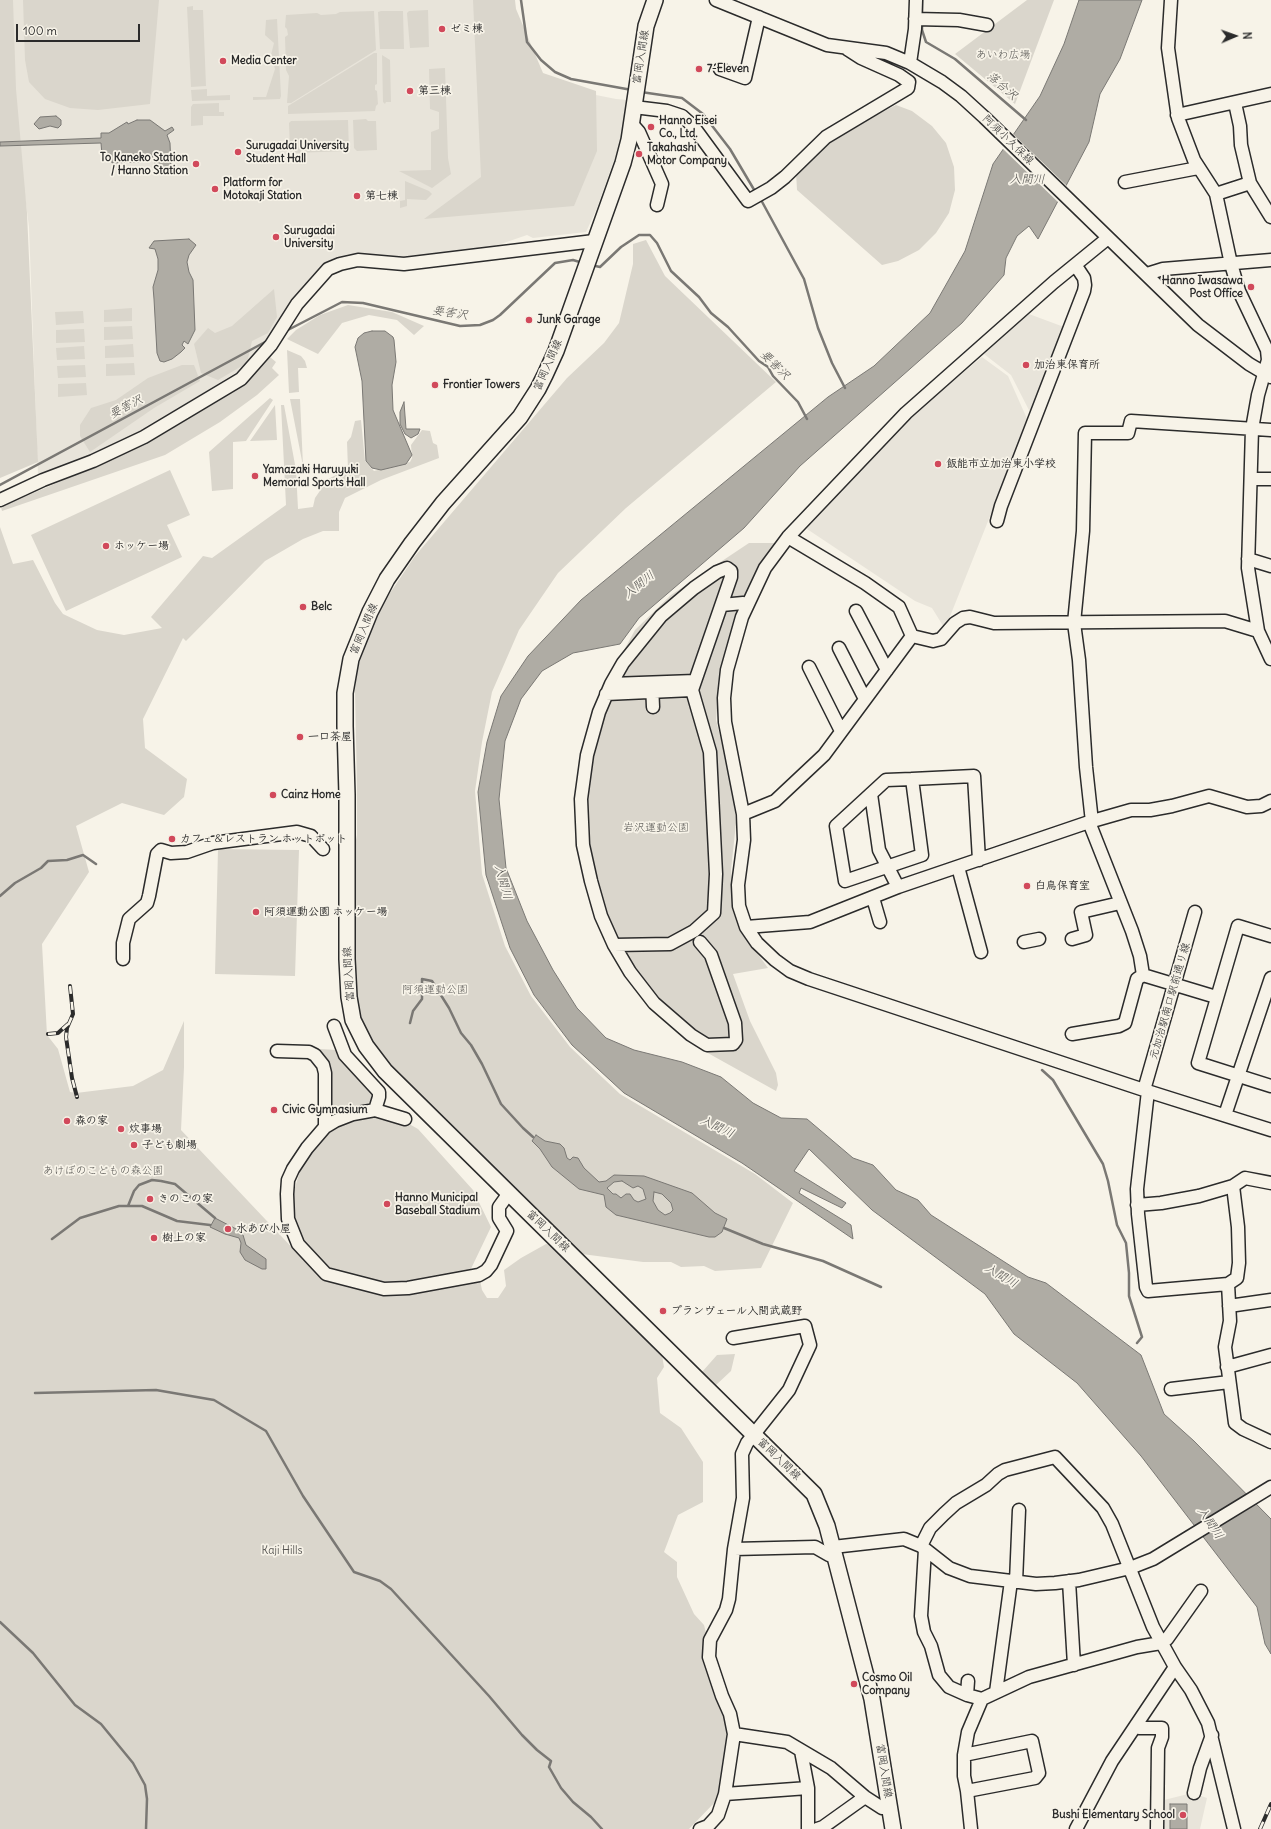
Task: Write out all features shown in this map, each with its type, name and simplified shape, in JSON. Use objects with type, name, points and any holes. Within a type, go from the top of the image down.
[{"type":"main road","name":"富岡入間線","points":[[655,0],[646,26],[632,124],[623,163],[556,351],[538,389],[520,417],[443,503],[412,543],[387,579],[356,642],[351,659],[345,693],[347,959],[349,997],[353,1020],[366,1046],[385,1071],[814,1494],[827,1526],[872,1699],[893,1829]]},
{"type":"street","name":"阿須小久保線","points":[[716,0],[828,44],[886,53],[910,63],[942,82],[961,96],[984,117],[1198,325],[1268,375]]},
{"type":"street","points":[[910,63],[920,19],[916,0]]},
{"type":"street","points":[[1171,0],[1168,48],[1177,115],[1187,146],[1198,168],[1216,194],[1231,264],[1239,291],[1267,350],[1268,375],[1258,395],[1252,429],[1248,559],[1252,603],[1258,631],[1270,654]]},
{"type":"street","points":[[720,69],[745,78],[759,18]]},
{"type":"street","points":[[920,19],[959,20],[987,25]]},
{"type":"street","points":[[635,104],[667,110],[682,116],[692,126],[748,201],[767,191],[785,177],[826,137],[908,88],[909,82],[899,75],[861,58],[844,47]]},
{"type":"street","points":[[1177,115],[1271,94]]},
{"type":"street","points":[[1235,103],[1240,126],[1241,145],[1250,183],[1269,217],[1271,217]]},
{"type":"street","points":[[632,124],[639,132],[662,184],[657,205]]},
{"type":"street","points":[[1125,182],[1198,168]]},
{"type":"street","points":[[1216,194],[1250,183]]},
{"type":"street","points":[[1108,238],[1076,266],[1054,282],[906,413],[788,536],[765,568],[756,584],[742,616],[727,670],[724,698],[725,722],[743,814],[744,840],[738,885],[738,906],[746,928],[757,943],[775,960],[790,971],[809,979],[1146,1091],[1271,1130]]},
{"type":"street","points":[[0,500],[43,480],[93,461],[144,436],[241,379],[272,344],[297,304],[328,269],[340,264],[358,260],[404,264],[594,241]]},
{"type":"street","points":[[1146,274],[1163,269],[1271,260]]},
{"type":"street","points":[[997,521],[1001,506],[1086,285],[1084,278],[1076,266]]},
{"type":"street","points":[[1143,975],[1140,956],[1090,822],[1079,660],[1074,623],[1083,531],[1085,433],[1128,433],[1131,421],[1271,430]]},
{"type":"street","points":[[1251,479],[1271,479]]},
{"type":"street","points":[[788,536],[865,583],[899,607],[912,636]]},
{"type":"street","points":[[1248,559],[1271,566]]},
{"type":"street","points":[[614,945],[670,944],[697,936],[714,913],[716,874],[710,752],[693,685],[732,575],[730,570],[727,568],[717,572],[694,588],[661,616],[631,651],[608,689],[598,712],[585,767],[581,806],[583,845],[601,916],[614,945],[640,986],[674,1022],[707,1045],[733,1044],[736,1040],[735,1022],[711,955],[697,936]]},
{"type":"street","points":[[722,605],[742,603]]},
{"type":"street","points":[[856,611],[887,670]]},
{"type":"street","points":[[912,636],[933,641],[940,639],[954,623],[963,618],[970,617],[994,623],[1225,621],[1258,631]]},
{"type":"street","points":[[743,814],[775,801],[824,755],[912,636]]},
{"type":"street","points":[[839,648],[865,699]]},
{"type":"street","points":[[809,668],[841,731]]},
{"type":"street","points":[[608,689],[693,685]]},
{"type":"street","points":[[652,687],[653,706]]},
{"type":"street","points":[[912,779],[922,855],[845,881],[836,826],[886,780],[974,776],[979,860]]},
{"type":"street","points":[[871,794],[879,850],[898,887]]},
{"type":"street","points":[[746,928],[810,922],[898,887],[1090,822],[1131,810],[1150,810],[1209,796],[1247,808],[1261,806],[1271,801]]},
{"type":"street","points":[[123,959],[124,943],[129,919],[147,903],[157,854],[161,850],[172,853],[187,852],[213,843],[298,832],[311,836],[323,849]]},
{"type":"street","points":[[958,867],[981,952]]},
{"type":"street","points":[[873,898],[880,922]]},
{"type":"street","points":[[1072,939],[1086,935],[1081,912],[1120,903]]},
{"type":"street","name":"元加治駅南口駅前通り線","points":[[1195,912],[1146,1091],[1137,1189],[1137,1206],[1146,1287],[1148,1291],[1228,1284]]},
{"type":"street","points":[[1271,936],[1238,926],[1216,997],[1198,1063],[1271,1086]]},
{"type":"street","points":[[1024,942],[1039,939]]},
{"type":"street","points":[[1143,975],[1216,997]]},
{"type":"street","points":[[1072,1034],[1119,1026],[1125,1023],[1137,979],[1143,975]]},
{"type":"street","points":[[1225,1115],[1271,978]]},
{"type":"street","points":[[334,1026],[345,1055],[378,1092],[379,1097],[375,1110]]},
{"type":"street","points":[[277,1051],[309,1052],[314,1055],[323,1065],[325,1073],[325,1127]]},
{"type":"street","points":[[405,1119],[375,1110],[353,1114],[325,1127],[307,1148],[293,1169],[288,1180],[286,1208],[288,1219],[298,1244],[319,1268],[333,1277],[384,1289],[408,1288],[479,1275],[486,1271],[491,1264],[507,1231],[499,1218],[499,1207],[509,1193]]},
{"type":"street","points":[[1137,1206],[1199,1196],[1233,1186],[1245,1178],[1271,1183]]},
{"type":"street","points":[[1233,1186],[1238,1227],[1239,1263],[1237,1278],[1228,1284],[1230,1321],[1225,1347],[1235,1423],[1243,1429],[1271,1442]]},
{"type":"street","points":[[1229,1306],[1271,1300]]},
{"type":"street","points":[[700,1829],[708,1826],[718,1815],[725,1794],[734,1734],[730,1714],[722,1696],[709,1657],[710,1640],[726,1610],[729,1599],[734,1549],[743,1498],[742,1454],[747,1443],[789,1390],[810,1345],[805,1326],[733,1338]]},
{"type":"street","points":[[1227,1367],[1271,1354]]},
{"type":"street","points":[[1171,1389],[1229,1382]]},
{"type":"street","points":[[982,1699],[967,1695],[949,1687],[939,1675],[931,1646],[924,1632],[921,1616],[923,1548],[930,1528],[944,1514],[956,1503],[986,1485],[998,1474],[1005,1470],[1055,1457],[1102,1508],[1112,1524],[1161,1644],[1191,1690],[1212,1735],[1234,1829]]},
{"type":"street","points":[[734,1549],[815,1547],[829,1555],[834,1551],[893,1539],[904,1539],[923,1548],[949,1568],[970,1576],[1036,1584],[1069,1581],[1130,1568],[1153,1559],[1266,1489]]},
{"type":"street","points":[[996,1692],[1014,1581],[1019,1510]]},
{"type":"street","points":[[1069,1581],[1074,1665]]},
{"type":"street","points":[[970,1829],[967,1791],[964,1776],[964,1754],[968,1732],[982,1699],[1029,1677],[1137,1647],[1161,1644],[1167,1639],[1201,1591]]},
{"type":"street","points":[[1076,1829],[1112,1761],[1175,1667]]},
{"type":"street","points":[[967,1695],[968,1681]]},
{"type":"street","points":[[1136,1725],[1139,1728],[1162,1728],[1162,1737],[1158,1748],[1157,1829]]},
{"type":"street","points":[[734,1734],[788,1742],[831,1768],[865,1797],[882,1808],[890,1808]]},
{"type":"street","points":[[1194,1793],[1200,1768],[1212,1735]]},
{"type":"street","points":[[964,1754],[1032,1741],[1039,1774],[1035,1778],[967,1791]]},
{"type":"street","points":[[801,1750],[808,1788],[808,1829]]},
{"type":"street","points":[[725,1794],[808,1788]]},
{"type":"street","points":[[817,1829],[823,1828],[865,1797]]},
{"type":"shaded area","name":"Surugadai University","points":[[8,0],[506,0],[518,54],[551,86],[628,100],[624,124],[618,149],[597,208],[586,232],[533,238],[527,235],[498,245],[417,258],[349,254],[335,258],[325,264],[312,276],[277,323],[259,351],[237,372],[148,427],[105,449],[38,475],[29,227],[12,95]]},
{"type":"shaded area","name":"加治東保育所","points":[[1029,314],[1064,327],[1033,418],[1011,375],[984,354]]},
{"type":"shaded area","name":"飯能市立加治東小学校","points":[[982,357],[1008,376],[1028,421],[945,629],[932,608],[915,601],[807,529],[810,522],[910,417]]},
{"type":"shaded area","name":"Bushi Elementary School","points":[[1192,1793],[1207,1798],[1200,1829],[1162,1829],[1164,1800]]},
{"type":"green space","points":[[0,0],[13,0],[16,89],[27,213],[38,462],[0,478]]},
{"type":"green space","points":[[23,0],[159,0],[150,104],[98,110],[70,108],[45,99],[29,82],[25,60]]},
{"type":"green space","points":[[473,0],[515,0],[516,9],[543,73],[596,91],[597,151],[574,206],[424,219],[481,177]]},
{"type":"green space","name":"あいわ広場","points":[[1027,0],[1054,0],[1015,104],[955,54]]},
{"type":"green space","points":[[193,6],[193,10],[203,10],[206,86],[191,87],[187,7]]},
{"type":"green space","points":[[428,10],[429,47],[410,48],[407,13],[409,11]]},
{"type":"green space","points":[[374,11],[376,50],[291,103],[287,103],[289,76],[286,70],[285,37],[288,35],[285,27],[286,15],[317,13],[321,15],[336,14],[340,12]]},
{"type":"green space","points":[[403,11],[404,49],[380,49],[378,12]]},
{"type":"green space","points":[[277,19],[281,96],[280,99],[253,100],[253,97],[266,97],[275,69],[271,55],[274,43],[265,35],[266,20]]},
{"type":"green space","points":[[374,53],[377,53],[377,84],[375,85],[375,90],[377,91],[378,104],[375,111],[288,114],[288,106]]},
{"type":"green space","points":[[382,55],[390,60],[391,102],[386,102],[385,104],[383,102]]},
{"type":"green space","points":[[445,68],[448,158],[451,174],[432,188],[399,171],[431,170],[431,132],[439,129],[439,112],[430,109],[429,69]]},
{"type":"green space","points":[[207,89],[207,96],[230,95],[230,100],[192,101],[191,90]]},
{"type":"green space","points":[[219,103],[219,112],[224,112],[224,116],[203,116],[203,125],[191,126],[191,107],[193,104]]},
{"type":"green space","points":[[896,105],[912,111],[932,126],[946,143],[954,167],[955,190],[949,213],[936,233],[919,250],[898,261],[882,265],[797,190],[796,172],[829,140]]},
{"type":"green space","points":[[366,119],[368,121],[376,121],[377,150],[357,151],[354,148],[353,120]]},
{"type":"green space","points":[[348,120],[349,151],[293,153],[290,149],[289,123],[291,121]]},
{"type":"green space","points":[[405,181],[429,191],[432,194],[426,200],[407,199],[407,206],[400,208],[400,201],[405,200]]},
{"type":"green space","name":"阿須運動公園","points":[[646,240],[665,276],[776,382],[626,508],[558,573],[519,630],[492,692],[482,742],[475,791],[482,874],[505,946],[531,996],[570,1047],[620,1094],[755,1174],[793,1203],[761,1268],[715,1271],[704,1266],[681,1267],[671,1262],[643,1262],[582,1254],[422,1098],[390,1064],[360,1027],[352,997],[353,855],[357,835],[355,690],[357,670],[368,637],[386,599],[415,556],[567,378],[604,343],[619,323],[633,264],[633,244]]},
{"type":"green space","points":[[274,289],[277,317],[268,333],[252,341],[247,363],[218,380],[201,373],[194,344],[208,328],[215,333],[232,326]]},
{"type":"green space","points":[[348,305],[392,312],[424,326],[414,335],[397,320],[369,315],[342,323],[318,354],[287,339],[296,330],[320,315]]},
{"type":"green space","points":[[132,308],[132,321],[104,322],[104,310]]},
{"type":"green space","points":[[83,311],[84,323],[56,325],[55,312]]},
{"type":"green space","points":[[132,326],[133,339],[104,340],[104,327]]},
{"type":"green space","points":[[84,329],[85,342],[56,343],[56,330]]},
{"type":"green space","points":[[133,344],[134,357],[105,358],[105,346]]},
{"type":"green space","points":[[84,346],[85,359],[57,360],[56,348]]},
{"type":"green space","points":[[287,350],[301,356],[305,361],[307,368],[298,368],[299,392],[289,393]]},
{"type":"green space","points":[[270,357],[276,362],[272,368],[279,375],[257,395],[220,422],[165,455],[2,511],[1,507],[122,455],[193,415],[249,379]]},
{"type":"green space","points":[[134,363],[135,375],[106,376],[106,364]]},
{"type":"green space","points":[[85,365],[86,377],[58,378],[57,366]]},
{"type":"green space","points":[[182,365],[194,365],[200,381],[154,408],[90,452],[80,436],[80,425],[91,408],[116,400],[148,378]]},
{"type":"green space","points":[[86,383],[87,395],[58,397],[58,384]]},
{"type":"green space","points":[[270,398],[273,400],[246,441],[233,442],[233,489],[212,491],[209,452]]},
{"type":"green space","points":[[290,399],[300,399],[303,466]]},
{"type":"green space","points":[[275,405],[277,440],[250,441]]},
{"type":"green space","name":"Kaji Hills","points":[[281,405],[284,405],[296,470],[298,509],[313,507],[315,498],[328,479],[348,469],[347,442],[351,437],[355,421],[361,420],[365,461],[374,471],[410,462],[412,458],[411,445],[422,430],[430,431],[433,443],[437,445],[439,458],[381,480],[345,498],[339,512],[339,531],[323,531],[303,539],[265,561],[186,641],[183,638],[143,719],[145,748],[187,779],[184,797],[164,815],[122,803],[76,826],[89,872],[42,944],[47,1035],[58,1049],[70,1092],[76,1093],[133,1086],[163,1070],[184,1021],[184,1067],[181,1130],[316,1273],[412,1292],[480,1280],[482,1290],[487,1298],[498,1298],[506,1286],[504,1270],[521,1258],[546,1244],[555,1245],[660,1343],[664,1367],[657,1378],[660,1413],[681,1428],[703,1462],[703,1502],[678,1515],[664,1552],[677,1562],[677,1577],[694,1614],[704,1625],[730,1731],[717,1800],[689,1829],[0,1829],[0,527],[13,564],[33,560],[55,603],[63,614],[97,630],[124,635],[162,628],[151,617],[203,556],[212,558],[286,505]]},
{"type":"green space","name":"ホッケー場","points":[[170,470],[190,515],[167,525],[182,557],[66,611],[31,535]]},
{"type":"green space","name":"岩沢運動公園","points":[[749,543],[775,543],[755,577],[731,631],[720,676],[716,720],[732,783],[736,823],[731,870],[735,914],[739,928],[768,968],[733,974],[750,1021],[776,1073],[778,1085],[776,1091],[706,1052],[666,1021],[633,986],[612,955],[591,909],[575,843],[584,739],[612,672],[635,630],[671,595]]},
{"type":"green space","name":"阿須運動公園 ホッケー場","points":[[218,849],[299,850],[295,976],[215,974]]},
{"type":"green space","points":[[320,1049],[337,1050],[373,1091],[375,1100],[333,1118],[329,1114]]},
{"type":"green space","name":"Hanno Municipal Baseball Stadium","points":[[376,1116],[402,1120],[418,1129],[473,1190],[491,1227],[468,1275],[383,1286],[323,1267],[310,1254],[295,1225],[293,1194],[301,1168],[318,1142],[338,1126],[348,1121]]},
{"type":"green space","points":[[735,1354],[731,1371],[716,1385],[702,1372],[717,1355]]},
{"type":"water","name":"入間川","points":[[1079,0],[1142,0],[1120,59],[1100,94],[1089,142],[1038,239],[1029,226],[1017,236],[1006,258],[1004,275],[962,323],[800,466],[744,528],[639,618],[620,644],[573,653],[542,671],[521,699],[505,741],[499,799],[506,868],[527,921],[553,970],[577,1008],[606,1038],[634,1050],[682,1062],[721,1077],[753,1103],[781,1118],[807,1119],[853,1158],[873,1165],[896,1190],[918,1200],[931,1215],[1028,1277],[1046,1283],[1141,1355],[1164,1414],[1194,1441],[1271,1519],[1271,1654],[1265,1644],[1257,1607],[1141,1456],[1077,1383],[1014,1334],[985,1294],[872,1210],[809,1149],[794,1171],[846,1203],[842,1208],[801,1188],[799,1193],[851,1225],[853,1239],[742,1163],[624,1093],[572,1045],[534,995],[510,948],[486,875],[478,792],[487,742],[501,696],[528,656],[581,600],[828,397],[874,366],[930,313],[965,251],[993,164],[1040,96],[1064,44]]},
{"type":"water","points":[[56,116],[61,120],[61,125],[58,128],[50,126],[39,129],[34,124],[40,117]]},
{"type":"water","points":[[137,120],[150,120],[165,131],[172,127],[174,130],[167,135],[170,143],[171,169],[155,170],[155,157],[140,157],[140,162],[112,163],[111,154],[102,155],[101,143],[0,146],[0,142],[101,138],[101,133],[109,133],[127,122],[128,124]]},
{"type":"water","points":[[189,239],[196,245],[189,255],[187,262],[189,272],[193,280],[195,330],[188,344],[184,341],[182,345],[185,348],[172,359],[164,362],[160,361],[157,353],[153,287],[158,270],[158,259],[155,249],[149,248],[154,241]]},
{"type":"water","points":[[372,331],[385,331],[393,337],[394,340],[396,362],[392,385],[393,410],[412,455],[406,464],[381,470],[372,468],[366,461],[362,381],[355,347],[358,338],[364,333]]},
{"type":"water","points":[[404,402],[406,429],[420,429],[418,434],[411,438],[405,434],[400,424],[400,412]]},
{"type":"water","points":[[536,1135],[545,1141],[560,1144],[564,1148],[567,1158],[570,1160],[573,1157],[578,1158],[584,1168],[599,1182],[606,1181],[614,1175],[644,1176],[692,1193],[715,1213],[727,1219],[722,1232],[715,1237],[709,1237],[616,1215],[606,1207],[604,1195],[579,1189],[552,1167],[540,1149],[532,1141]],"holes":[[[622,1181],[633,1188],[638,1186],[643,1189],[646,1199],[638,1202],[634,1200],[630,1194],[626,1194],[621,1198],[616,1194],[613,1194],[607,1188],[614,1182]],[[654,1192],[662,1194],[671,1203],[673,1210],[670,1213],[665,1215],[658,1210],[653,1201]]]},
{"type":"water","points":[[215,1218],[238,1230],[243,1235],[246,1245],[266,1259],[266,1269],[262,1269],[245,1260],[240,1252],[241,1243],[239,1238],[225,1234],[210,1227]]},
{"type":"water","points":[[1170,1804],[1187,1804],[1187,1829],[1170,1829]]},
{"type":"pier","points":[[1012,133],[1068,187],[1059,203],[1002,148]]},
{"type":"waterway","points":[[521,0],[527,42],[541,60],[555,72],[571,79],[632,90]]},
{"type":"waterway","name":"落合沢","points":[[922,0],[922,15]]},
{"type":"waterway","name":"落合沢","points":[[922,22],[922,30],[926,42],[955,59],[1026,120]]},
{"type":"waterway","points":[[641,92],[682,98],[703,114],[730,149],[756,193]]},
{"type":"waterway","points":[[760,198],[804,279],[818,328],[832,363],[845,388]]},
{"type":"waterway","name":"要害沢","points":[[591,265],[600,267],[621,247],[639,235],[650,235],[657,243],[671,271],[699,297],[711,313],[728,327],[759,361],[768,367],[773,376],[798,402],[807,419]]},
{"type":"waterway","name":"要害沢","points":[[284,332],[342,302],[363,303],[460,326],[480,325],[493,320],[500,315],[555,263],[573,260],[583,263]]},
{"type":"waterway","name":"要害沢","points":[[0,485],[267,341]]},
{"type":"waterway","points":[[0,896],[15,883],[41,868],[48,861],[67,860],[83,855],[96,864]]},
{"type":"waterway","points":[[410,1023],[413,1011],[422,999],[422,979],[432,981],[449,1008],[461,1033],[471,1045],[482,1064],[501,1104],[533,1137]]},
{"type":"waterway","points":[[1042,1070],[1053,1080],[1103,1164],[1117,1225],[1126,1243],[1129,1273],[1129,1296],[1142,1337],[1137,1343]]},
{"type":"waterway","points":[[128,1206],[134,1191],[139,1185],[152,1180],[161,1181],[175,1184],[215,1218]]},
{"type":"waterway","points":[[52,1239],[80,1218],[119,1206],[142,1206],[177,1221],[210,1225]]},
{"type":"waterway","points":[[724,1228],[763,1244],[823,1261],[881,1287]]},
{"type":"waterway","points":[[35,1393],[156,1390],[214,1400],[266,1431],[303,1496],[354,1572],[380,1581],[391,1589],[489,1696],[522,1735],[551,1761],[549,1767],[561,1788],[573,1802],[591,1817],[602,1829]]},
{"type":"waterway","points":[[0,1622],[33,1653],[75,1705],[101,1724],[133,1763],[145,1785],[147,1799],[146,1829]]},
{"type":"railway","points":[[70,986],[73,1014],[67,1028],[66,1037],[72,1078],[77,1097]]},
{"type":"railway","points":[[48,1034],[58,1033],[68,1024]]},
{"type":"railway","points":[[1260,1829],[1271,1804]]},
{"type":"place","name":"ゼミ棟","points":[[442,29]]},
{"type":"place","name":"Media Center","points":[[223,61]]},
{"type":"place","name":"7-Eleven","points":[[699,69]]},
{"type":"place","name":"第三棟","points":[[410,91]]},
{"type":"place","name":"Hanno Eisei Co., Ltd.","points":[[651,127]]},
{"type":"place","name":"Surugadai University Student Hall","points":[[238,152]]},
{"type":"place","name":"Takahashi Motor Company","points":[[639,154]]},
{"type":"place","name":"To Kaneko Station / Hanno Station","points":[[196,164]]},
{"type":"place","name":"Platform for Motokaji Station","points":[[215,189]]},
{"type":"place","name":"第七棟","points":[[357,196]]},
{"type":"place","name":"Surugadai University","points":[[276,237]]},
{"type":"place","name":"Hanno Iwasawa Post Office","points":[[1251,287]]},
{"type":"place","name":"Junk Garage","points":[[529,320]]},
{"type":"place","name":"加治東保育所","points":[[1026,365]]},
{"type":"place","name":"Frontier Towers","points":[[435,385]]},
{"type":"place","name":"飯能市立加治東小学校","points":[[938,464]]},
{"type":"place","name":"Yamazaki Haruyuki Memorial Sports Hall","points":[[255,476]]},
{"type":"place","name":"ホッケー場","points":[[106,546]]},
{"type":"place","name":"Belc","points":[[303,607]]},
{"type":"place","name":"一口茶屋","points":[[300,737]]},
{"type":"place","name":"Cainz Home","points":[[273,795]]},
{"type":"place","name":"カフェ＆レストラン ホットポット","points":[[172,839]]},
{"type":"place","name":"白鳥保育室","points":[[1027,886]]},
{"type":"place","name":"阿須運動公園 ホッケー場","points":[[256,912]]},
{"type":"place","name":"Civic Gymnasium","points":[[274,1110]]},
{"type":"place","name":"森の家","points":[[67,1121]]},
{"type":"place","name":"炊事場","points":[[121,1129]]},
{"type":"place","name":"子ども劇場","points":[[134,1145]]},
{"type":"place","name":"きのこの家","points":[[150,1199]]},
{"type":"place","name":"Hanno Municipal Baseball Stadium","points":[[387,1204]]},
{"type":"place","name":"水あび小屋","points":[[228,1229]]},
{"type":"place","name":"樹上の家","points":[[154,1238]]},
{"type":"place","name":"プランヴェール入間武蔵野","points":[[663,1311]]},
{"type":"place","name":"Cosmo Oil Company","points":[[854,1684]]},
{"type":"place","name":"Bushi Elementary School","points":[[1183,1815]]},
{"type":"park label","name":"あけぼのこどもの森公園","points":[[103,1171]]}]
